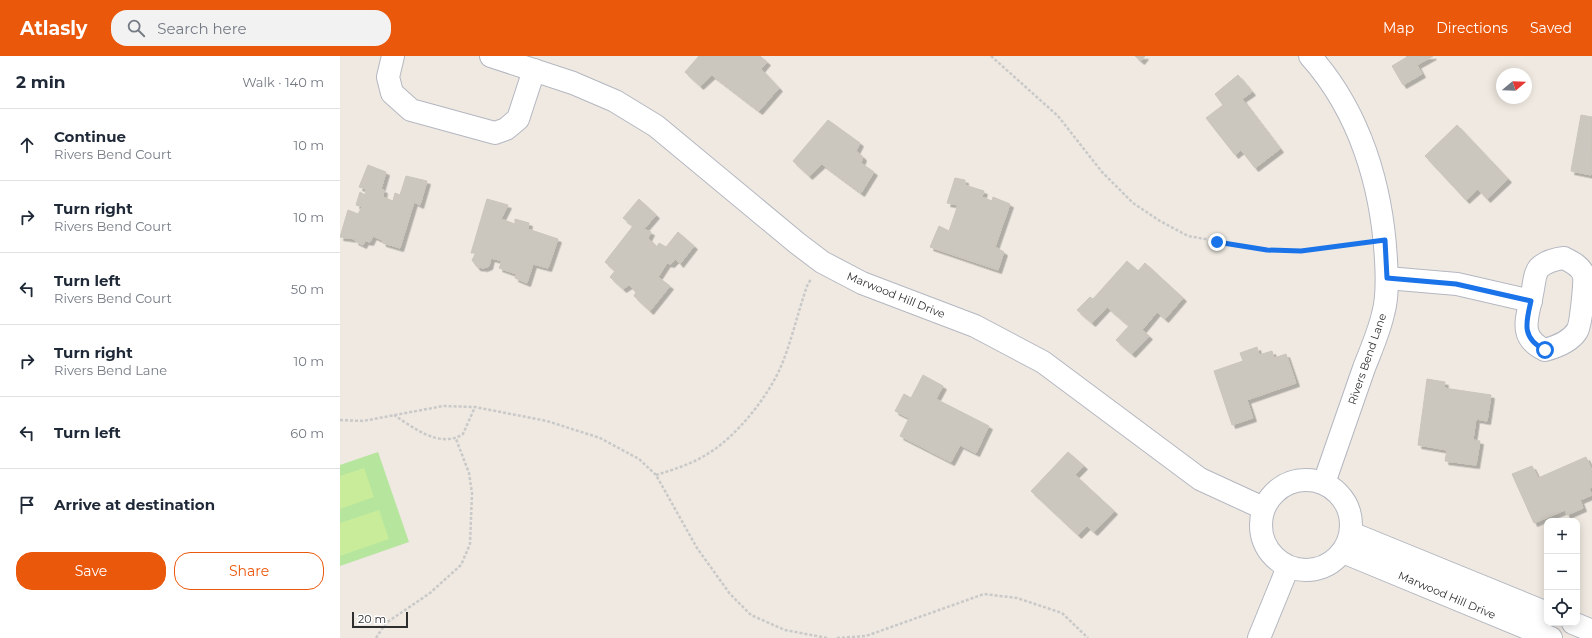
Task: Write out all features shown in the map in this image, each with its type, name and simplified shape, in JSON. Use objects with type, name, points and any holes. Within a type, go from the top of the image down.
[{"type":"street","points":[[393,56],[388,77],[392,94],[411,110],[495,133],[506,129],[518,119],[534,70]]},
{"type":"street","name":"Marwood Hill Drive","points":[[492,56],[534,70],[615,101],[656,126],[822,262],[862,283],[975,326],[1043,362],[1200,479],[1263,508]]},
{"type":"street","name":"Rivers Bend Lane","points":[[1310,56],[1335,87],[1359,132],[1371,168],[1378,197],[1385,240],[1387,278],[1384,313],[1324,483]]},
{"type":"street","points":[[1387,278],[1456,284],[1531,301]]},
{"type":"street","points":[[1306,479],[1324,483],[1340,495],[1350,512],[1347,542],[1332,562],[1318,569],[1303,570],[1288,567],[1278,561],[1270,553],[1264,543],[1261,526],[1263,508],[1273,493],[1288,483],[1306,479]]},
{"type":"street","name":"Marwood Hill Drive","points":[[1347,542],[1544,612]]},
{"type":"street","name":"Marwood Hill Drive","points":[[1347,542],[1552,638]]},
{"type":"street","points":[[1259,638],[1288,567]]},
{"type":"street","points":[[1580,626],[1592,631]]},
{"type":"path","points":[[991,56],[1058,116],[1102,172],[1134,203],[1160,221],[1188,236],[1267,250],[1301,251],[1385,240]]},
{"type":"path","points":[[656,475],[686,465],[706,455],[735,431],[762,402],[782,364],[807,286],[822,262]]},
{"type":"path","points":[[340,420],[363,421],[443,406],[475,407],[547,421],[600,438],[639,459],[656,475],[697,548],[730,594],[752,615],[785,630],[827,638]]},
{"type":"path","points":[[393,415],[441,440],[456,439],[463,434],[475,407]]},
{"type":"path","points":[[376,638],[386,623],[430,593],[461,565],[470,544],[472,493],[469,473],[456,439]]},
{"type":"path","points":[[837,638],[866,636],[984,594],[1018,598],[1062,613],[1088,638]]},
{"type":"green space","points":[[378,452],[409,542],[340,566],[340,465]]},
{"type":"green space","points":[[364,468],[374,497],[340,509],[340,476]]},
{"type":"green space","points":[[379,510],[389,539],[340,556],[340,523]]},
{"type":"building","points":[[699,56],[760,56],[767,62],[761,69],[779,88],[759,111],[712,75],[700,86],[685,72]]},
{"type":"building","points":[[1135,56],[1145,56],[1141,61]]},
{"type":"building","points":[[1406,56],[1433,56],[1417,65],[1422,74],[1403,85],[1392,66],[1407,57]]},
{"type":"building","points":[[1238,75],[1252,92],[1242,99],[1280,149],[1255,168],[1241,150],[1235,155],[1206,118],[1223,105],[1215,94]]},
{"type":"building","points":[[1581,115],[1592,117],[1591,175],[1571,171]]},
{"type":"building","points":[[828,120],[860,143],[856,151],[863,157],[861,163],[874,172],[861,193],[822,164],[809,176],[793,161]]},
{"type":"building","points":[[1457,125],[1508,179],[1487,199],[1478,189],[1466,200],[1425,156]]},
{"type":"building","points":[[368,165],[386,172],[381,189],[384,190],[383,197],[393,201],[395,193],[400,195],[406,176],[427,181],[420,205],[414,202],[400,248],[383,243],[382,240],[373,236],[370,242],[365,241],[363,245],[355,241],[356,239],[340,237],[348,210],[358,214],[362,207],[356,205],[360,192],[365,195],[366,189],[359,187]]},
{"type":"building","points":[[955,178],[965,180],[965,185],[984,191],[982,197],[992,201],[993,197],[1010,204],[995,247],[1004,252],[998,270],[930,247],[939,226],[949,231],[958,205],[947,203]]},
{"type":"building","points":[[487,199],[508,205],[501,219],[515,224],[515,219],[529,223],[528,229],[558,239],[548,268],[533,264],[527,283],[515,278],[516,274],[499,268],[502,261],[491,258],[489,266],[484,268],[477,267],[472,260],[476,253],[471,253]]},
{"type":"building","points":[[639,199],[656,215],[644,229],[651,232],[648,238],[657,247],[659,243],[666,247],[678,232],[694,246],[680,264],[676,259],[671,264],[667,263],[658,277],[670,286],[650,311],[634,296],[636,292],[629,285],[623,289],[610,277],[615,271],[605,262],[633,226],[623,218]]},
{"type":"building","points":[[1127,261],[1138,271],[1145,263],[1183,298],[1165,319],[1157,312],[1142,330],[1149,336],[1132,354],[1116,340],[1129,326],[1107,307],[1092,323],[1077,310],[1090,297],[1093,299]]},
{"type":"building","points":[[1257,347],[1259,355],[1272,351],[1274,358],[1286,354],[1296,383],[1247,400],[1253,418],[1232,425],[1214,371],[1243,361],[1240,353]]},
{"type":"building","points":[[923,375],[943,386],[936,399],[989,426],[976,453],[960,445],[951,462],[900,436],[909,418],[895,411],[904,394],[911,398]]},
{"type":"building","points":[[1427,379],[1445,382],[1444,388],[1491,395],[1487,421],[1476,419],[1473,440],[1480,441],[1476,465],[1445,461],[1447,450],[1418,445]]},
{"type":"building","points":[[1068,452],[1084,466],[1075,475],[1114,511],[1094,532],[1087,526],[1078,535],[1031,491]]},
{"type":"building","points":[[1586,457],[1592,470],[1592,487],[1589,489],[1592,495],[1580,500],[1583,508],[1567,515],[1565,510],[1534,523],[1512,474],[1532,466],[1538,478]]},
{"type":"route","points":[[1217,242],[1267,250],[1301,251],[1385,240],[1387,278],[1456,284],[1531,301],[1525,323],[1532,340],[1539,347],[1545,350]]}]
